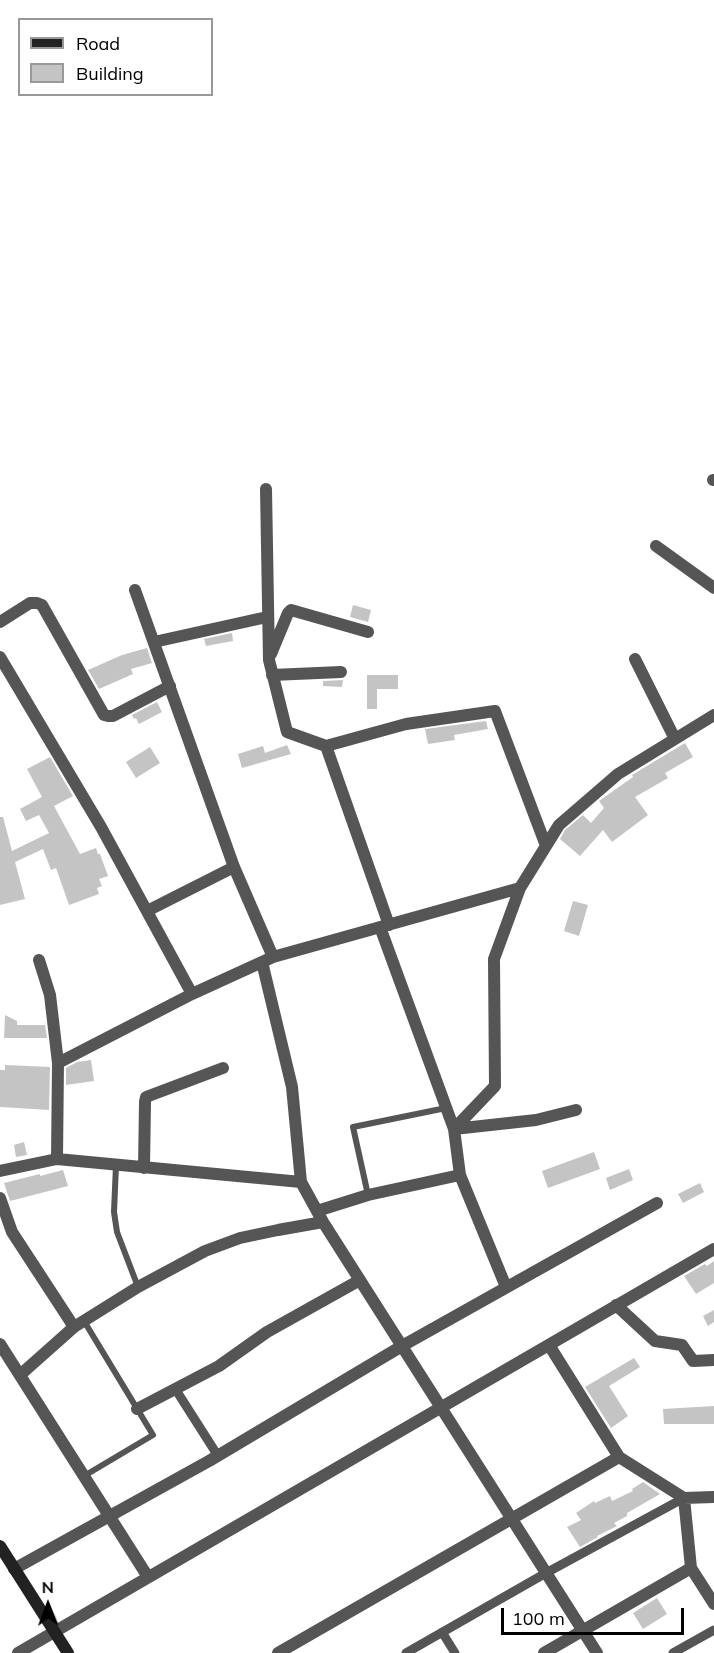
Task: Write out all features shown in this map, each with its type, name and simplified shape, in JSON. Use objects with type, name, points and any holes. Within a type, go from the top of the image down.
[{"type":"main road","points":[[0,1546],[68,1653]]},
{"type":"street","points":[[266,489],[268,660],[287,732],[326,746],[406,724],[495,711],[546,846]]},
{"type":"street","points":[[656,546],[714,588]]},
{"type":"street","points":[[135,590],[268,959],[291,1087],[301,1182],[323,1222],[597,1653]]},
{"type":"street","points":[[0,622],[30,603],[42,605],[104,715],[113,716],[170,686]]},
{"type":"street","points":[[268,660],[291,610],[368,632]]},
{"type":"street","points":[[154,642],[267,617]]},
{"type":"street","points":[[0,657],[101,827],[192,994]]},
{"type":"street","points":[[634,659],[675,740]]},
{"type":"street","points":[[272,675],[341,672]]},
{"type":"street","points":[[454,1129],[495,1086],[494,959],[519,888],[559,825],[618,774],[714,715]]},
{"type":"street","points":[[326,746],[384,926],[454,1129],[460,1175],[506,1287]]},
{"type":"street","points":[[147,911],[234,867]]},
{"type":"street","points":[[58,1063],[192,994],[268,959],[519,888]]},
{"type":"street","points":[[39,960],[50,994],[58,1063],[57,1159]]},
{"type":"street","points":[[144,1168],[147,1097],[222,1068]]},
{"type":"street","points":[[454,1129],[536,1120],[576,1110]]},
{"type":"street","points":[[0,1170],[57,1159],[301,1182]]},
{"type":"street","points":[[317,1211],[368,1195],[460,1175]]},
{"type":"street","points":[[0,1198],[12,1232],[79,1324]]},
{"type":"street","points":[[14,1569],[218,1456],[402,1346],[657,1203]]},
{"type":"street","points":[[20,1375],[79,1324],[138,1287],[205,1251],[240,1238],[323,1222]]},
{"type":"street","points":[[18,1653],[714,1249]]},
{"type":"street","points":[[138,1409],[219,1366],[267,1332],[360,1280]]},
{"type":"street","points":[[616,1305],[655,1341],[682,1345],[693,1361],[714,1360]]},
{"type":"street","points":[[0,1344],[148,1577]]},
{"type":"street","points":[[549,1345],[619,1457],[684,1498]]},
{"type":"street","points":[[176,1390],[218,1456]]},
{"type":"street","points":[[278,1653],[619,1457]]},
{"type":"street","points":[[405,1653],[684,1498],[714,1497]]},
{"type":"street","points":[[684,1498],[691,1568],[714,1604]]},
{"type":"street","points":[[544,1653],[691,1568]]},
{"type":"street","points":[[673,1653],[714,1630]]},
{"type":"street","points":[[442,1632],[455,1653]]},
{"type":"lane","points":[[368,1195],[353,1127],[446,1108]]},
{"type":"lane","points":[[116,1165],[114,1212],[117,1232],[138,1287]]},
{"type":"lane","points":[[79,1324],[138,1409],[153,1435],[84,1476]]},
{"type":"building","points":[[353,605],[371,610],[368,622],[350,617]]},
{"type":"building","points":[[232,633],[233,641],[206,646],[204,639]]},
{"type":"building","points":[[147,648],[152,663],[131,669],[133,674],[99,689],[88,670],[122,655]]},
{"type":"building","points":[[367,675],[398,675],[398,689],[377,689],[377,709],[367,709]]},
{"type":"building","points":[[343,680],[342,687],[323,686],[323,681]]},
{"type":"building","points":[[157,702],[162,712],[139,724],[136,718],[134,719],[132,715]]},
{"type":"building","points":[[486,721],[488,729],[454,735],[455,740],[428,744],[425,729]]},
{"type":"building","points":[[685,743],[693,757],[665,773],[668,778],[635,797],[648,815],[612,842],[603,830],[580,856],[560,839],[565,830],[583,815],[591,823],[604,808],[599,801],[633,777],[632,775]]},
{"type":"building","points":[[287,745],[291,754],[242,768],[238,754],[263,746],[265,753]]},
{"type":"building","points":[[150,747],[160,763],[136,778],[126,762]]},
{"type":"building","points":[[50,757],[73,796],[54,806],[80,854],[96,848],[108,876],[99,879],[102,886],[97,888],[99,894],[69,905],[56,868],[51,870],[43,849],[15,862],[25,899],[0,905],[0,817],[3,817],[12,851],[49,833],[39,815],[26,821],[20,809],[42,797],[27,769]]},
{"type":"building","points":[[573,901],[588,905],[579,936],[564,931]]},
{"type":"building","points":[[5,1015],[17,1021],[17,1025],[45,1025],[47,1038],[4,1038]]},
{"type":"building","points":[[91,1060],[94,1081],[66,1085],[66,1068],[77,1062]]},
{"type":"building","points":[[5,1065],[50,1067],[49,1110],[0,1107],[0,1070],[5,1070]]},
{"type":"building","points":[[24,1142],[27,1155],[16,1157],[14,1145]]},
{"type":"building","points":[[594,1152],[600,1169],[548,1188],[542,1171]]},
{"type":"building","points":[[629,1169],[633,1180],[610,1190],[606,1178]]},
{"type":"building","points":[[63,1170],[68,1186],[10,1201],[4,1183]]},
{"type":"building","points":[[700,1183],[704,1192],[683,1203],[678,1194]]},
{"type":"building","points":[[714,1261],[714,1283],[696,1294],[684,1276]]},
{"type":"building","points":[[714,1310],[714,1322],[708,1326],[703,1316]]},
{"type":"building","points":[[634,1358],[640,1367],[609,1386],[628,1416],[611,1428],[585,1387]]},
{"type":"building","points":[[714,1406],[714,1424],[664,1424],[663,1409]]},
{"type":"building","points":[[643,1482],[660,1494],[627,1513],[627,1516],[614,1523],[617,1526],[580,1547],[567,1527],[581,1520],[576,1513],[594,1501],[595,1503],[610,1496],[612,1501],[633,1491],[632,1489]]},
{"type":"building","points":[[657,1598],[667,1614],[643,1629],[633,1613]]}]
